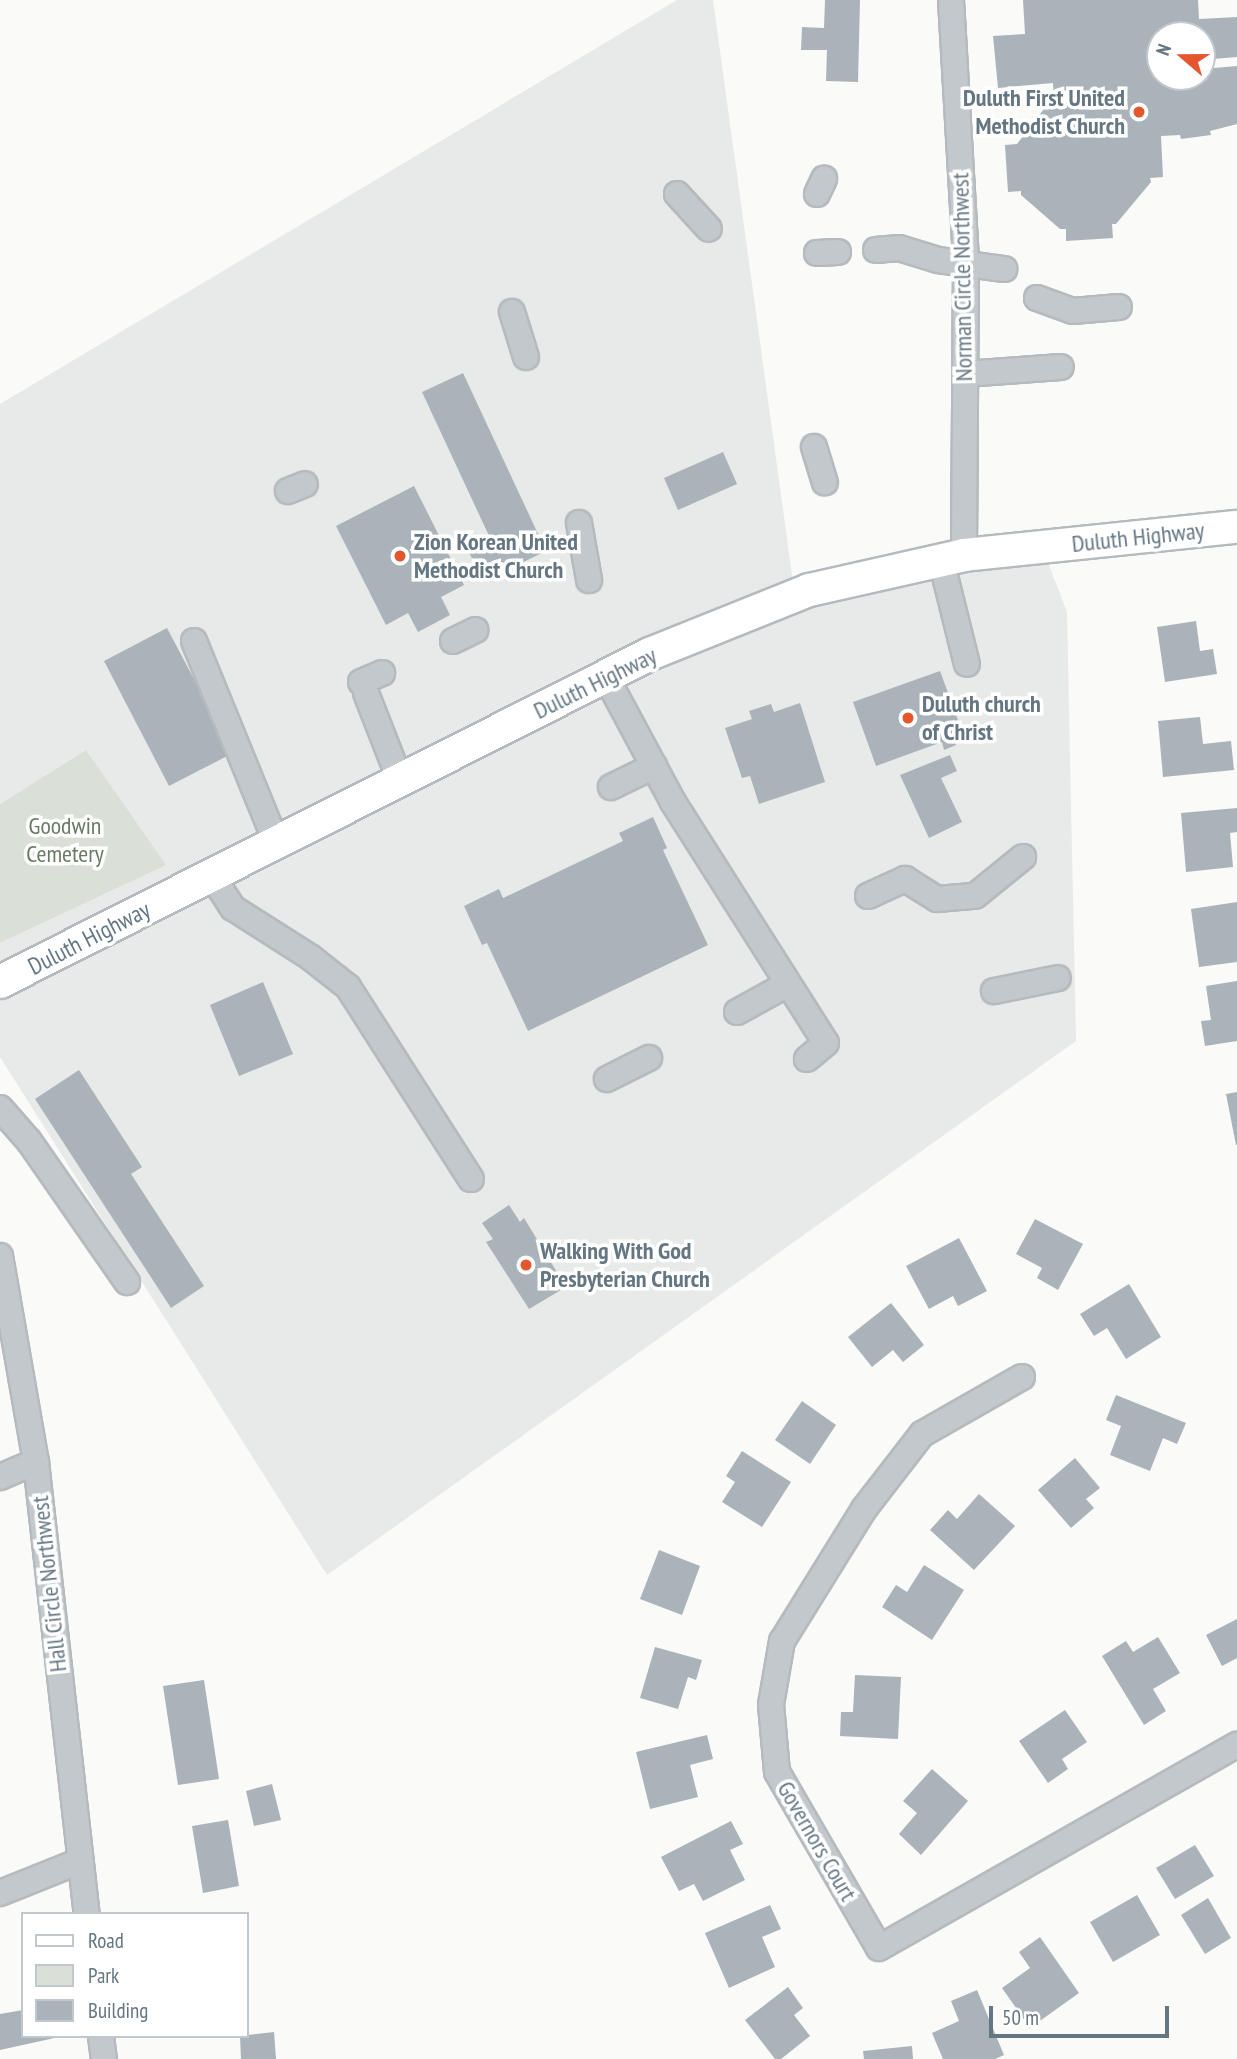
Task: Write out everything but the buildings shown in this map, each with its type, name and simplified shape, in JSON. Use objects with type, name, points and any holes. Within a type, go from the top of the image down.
[{"type":"main road","name":"Duluth Highway","points":[[0,982],[650,654],[809,590],[952,557],[1237,527]]},
{"type":"street","name":"Norman Circle Northwest","points":[[951,0],[966,262],[965,374],[952,557],[967,664]]},
{"type":"street","points":[[677,194],[709,229]]},
{"type":"street","points":[[891,243],[937,260],[1004,269]]},
{"type":"street","points":[[1037,298],[1073,311],[1119,307]]},
{"type":"street","points":[[512,312],[526,358]]},
{"type":"street","points":[[965,374],[1061,367]]},
{"type":"street","points":[[814,447],[825,482]]},
{"type":"street","points":[[579,523],[589,580]]},
{"type":"street","points":[[453,641],[476,631]]},
{"type":"street","points":[[194,641],[277,844]]},
{"type":"street","points":[[606,677],[673,802],[826,1043],[807,1059]]},
{"type":"street","points":[[370,683],[400,780]]},
{"type":"street","points":[[611,787],[654,766]]},
{"type":"street","points":[[868,896],[905,879],[937,899],[975,896],[1023,857]]},
{"type":"street","points":[[212,876],[233,908],[310,957],[348,987],[471,1179]]},
{"type":"street","points":[[993,991],[1058,978]]},
{"type":"street","points":[[737,1012],[788,984]]},
{"type":"street","points":[[607,1079],[649,1058]]},
{"type":"street","points":[[0,1108],[29,1141],[127,1282]]},
{"type":"street","name":"Hall Circle Northwest","points":[[0,1256],[36,1462],[87,1912]]},
{"type":"street","name":"Governors Court","points":[[1022,1377],[922,1434],[864,1509],[782,1641],[771,1704],[777,1772],[879,1948],[1237,1745]]},
{"type":"street","points":[[0,1477],[36,1462]]},
{"type":"street","points":[[0,1893],[80,1861]]},
{"type":"street","points":[[102,2038],[104,2059]]},
{"type":"shaded area","points":[[677,0],[713,0],[793,582],[1037,534],[1067,612],[1076,1041],[327,1575],[0,1057],[0,943],[165,865],[86,750],[0,804],[0,404]]},
{"type":"green space","name":"Goodwin Cemetery","points":[[86,750],[166,865],[0,943],[0,804]]},
{"type":"place","name":"Duluth First United Methodist Church","points":[[1139,112]]},
{"type":"place","name":"Zion Korean United Methodist Church","points":[[400,556]]},
{"type":"place","name":"Duluth church of Christ","points":[[908,718]]},
{"type":"place","name":"Walking With God Presbyterian Church","points":[[526,1265]]}]
